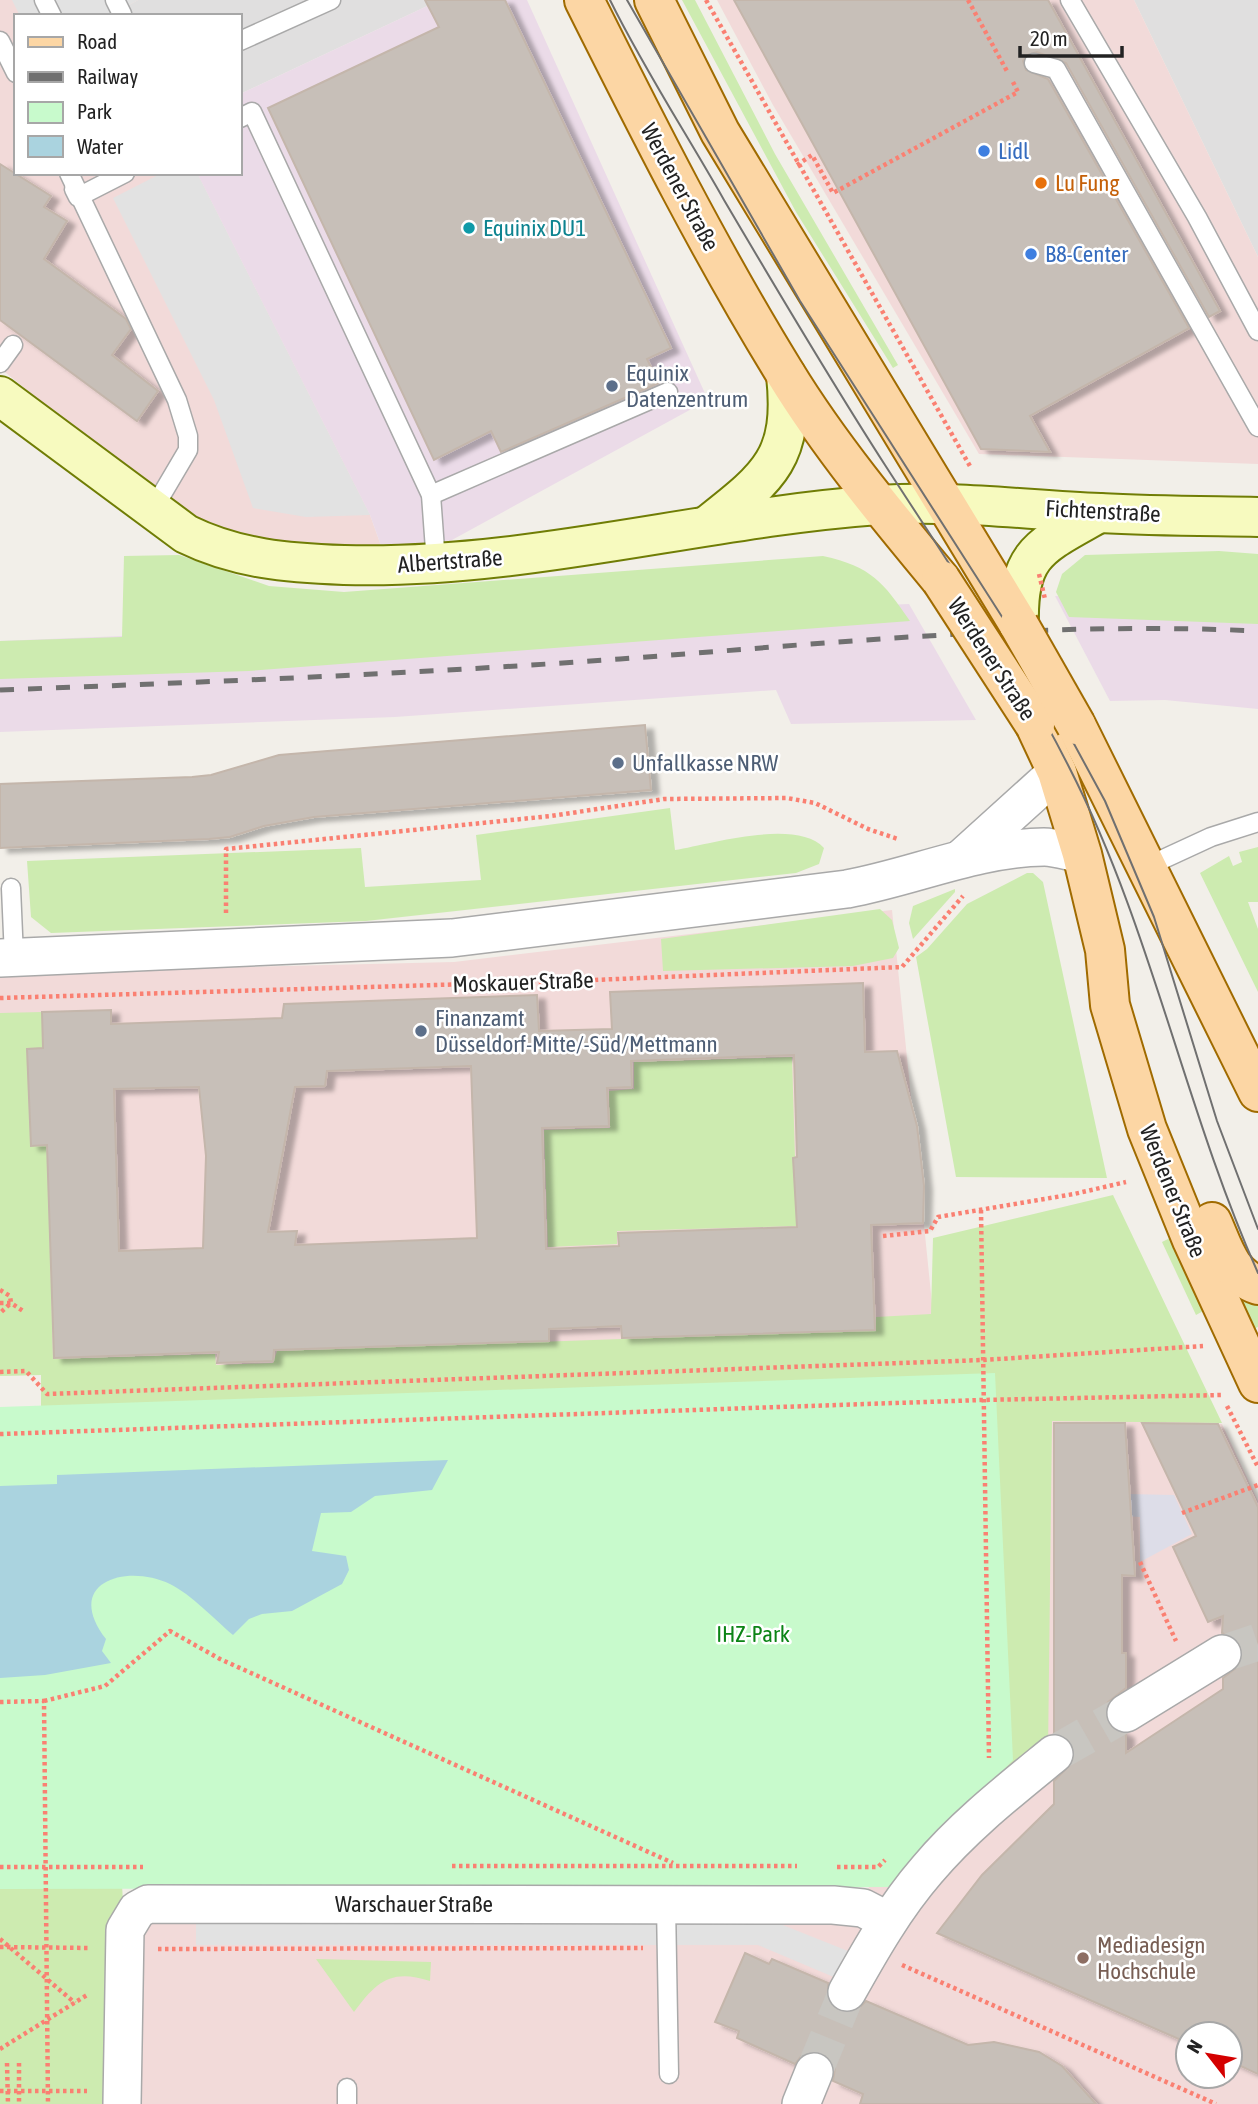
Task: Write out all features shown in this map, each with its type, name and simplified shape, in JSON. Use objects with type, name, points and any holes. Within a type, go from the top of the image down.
[{"type":"main road","name":"Werdener Straße","points":[[584,0],[660,151],[786,375],[879,505],[941,580],[1035,725],[1057,772],[1082,854],[1105,950],[1110,1005],[1147,1129],[1192,1240],[1258,1383]]},
{"type":"main road","name":"Werdener Straße","points":[[654,0],[720,132],[820,300],[981,558],[1076,724],[1258,1092]]},
{"type":"main road","points":[[1105,950],[1131,998],[1159,1091],[1230,1263],[1242,1278],[1258,1285]]},
{"type":"street","points":[[706,527],[763,479],[776,460],[786,435],[790,411],[786,375]]},
{"type":"street","name":"Albertstraße","points":[[0,396],[186,534],[214,548],[250,558],[382,566],[492,559],[706,527],[879,505],[947,504]]},
{"type":"street","name":"Fichtenstraße","points":[[947,504],[1100,513],[1258,517]]},
{"type":"street","points":[[1019,625],[1018,593],[1022,573],[1048,544],[1100,513]]},
{"type":"street","name":"Moskauer Straße","points":[[968,874],[1057,772]]},
{"type":"street","name":"Moskauer Straße","points":[[7,957],[452,938],[847,889],[890,881],[968,874],[1046,847],[1082,854]]},
{"type":"street","points":[[1126,1713],[1222,1654]]},
{"type":"street","points":[[847,1992],[879,1936],[926,1870],[998,1799],[1054,1754]]},
{"type":"street","name":"Warschauer Straße","points":[[122,2097],[125,1930],[130,1918],[148,1904],[833,1905],[863,1908],[879,1936]]},
{"type":"lane","points":[[242,40],[331,0]]},
{"type":"lane","points":[[1070,0],[1196,217],[1258,331]]},
{"type":"lane","points":[[0,41],[14,69]]},
{"type":"lane","points":[[1034,63],[1056,69],[1258,427]]},
{"type":"lane","points":[[242,117],[252,112],[431,495],[436,563]]},
{"type":"lane","points":[[69,175],[177,400],[188,436],[183,463],[152,511]]},
{"type":"lane","points":[[78,197],[121,175]]},
{"type":"lane","points":[[0,363],[13,345]]},
{"type":"lane","points":[[431,495],[668,392]]},
{"type":"lane","points":[[1146,867],[1210,837],[1258,822]]},
{"type":"lane","points":[[7,957],[11,888]]},
{"type":"lane","points":[[666,1905],[669,2074]]},
{"type":"path","points":[[706,0],[976,478]]},
{"type":"path","points":[[797,165],[813,155],[833,193],[1018,92],[968,0]]},
{"type":"path","points":[[226,849],[551,816],[664,799],[786,798],[805,801],[869,829],[900,839]]},
{"type":"path","name":"Moskauer Straße","points":[[0,998],[570,981],[902,967],[962,897],[968,874]]},
{"type":"path","points":[[883,1236],[930,1231],[938,1217],[1074,1195],[1126,1182]]},
{"type":"path","points":[[981,1210],[982,1399],[990,1757],[981,1766]]},
{"type":"path","points":[[0,1290],[10,1296],[11,1311]]},
{"type":"path","points":[[0,1303],[11,1303],[23,1311]]},
{"type":"path","points":[[0,1313],[11,1303]]},
{"type":"path","points":[[0,1372],[26,1371],[47,1394],[983,1360],[1201,1347]]},
{"type":"path","points":[[0,1434],[982,1399],[1222,1395]]},
{"type":"path","points":[[1182,1513],[1258,1485]]},
{"type":"path","points":[[1140,1562],[1191,1674]]},
{"type":"path","points":[[0,1702],[44,1701],[105,1686],[170,1630],[220,1658],[699,1875]]},
{"type":"path","points":[[44,1701],[48,2104]]},
{"type":"path","points":[[824,1867],[878,1867],[888,1858]]},
{"type":"path","points":[[438,1866],[811,1866]]},
{"type":"path","points":[[0,1867],[145,1867]]},
{"type":"path","points":[[879,1936],[1216,2104]]},
{"type":"path","points":[[0,1939],[75,2003]]},
{"type":"path","points":[[0,1947],[47,1948],[124,1960],[667,1948]]},
{"type":"path","points":[[0,2049],[75,2003],[124,1960]]},
{"type":"path","points":[[8,2063],[8,2104]]},
{"type":"path","points":[[19,2063],[19,2104]]},
{"type":"path","points":[[0,2091],[48,2091],[122,2097]]},
{"type":"shaded area","points":[[0,0],[138,0],[129,5],[126,14],[14,14],[14,175],[198,175],[370,515],[384,554],[234,543],[191,525],[0,368]]},
{"type":"shaded area","points":[[12,0],[138,0],[129,5],[126,14],[19,14]]},
{"type":"shaded area","points":[[138,0],[440,0],[242,93],[242,14],[126,14],[129,5]]},
{"type":"shaded area","name":"Equinix DU1","points":[[440,0],[527,0],[708,400],[430,552],[384,554],[370,515],[198,175],[242,175],[242,93]]},
{"type":"shaded area","name":"B8-Center","points":[[717,0],[1134,0],[1258,257],[1258,464],[979,454],[773,105]]},
{"type":"shaded area","points":[[1134,0],[1258,0],[1258,257]]},
{"type":"shaded area","points":[[158,175],[198,175],[370,515],[306,517],[253,508],[214,400],[113,198]]},
{"type":"shaded area","points":[[1055,596],[1258,604],[1258,709],[1165,700],[1110,701]]},
{"type":"shaded area","points":[[909,604],[976,720],[791,724],[776,690],[395,717],[0,732],[0,641]]},
{"type":"shaded area","points":[[892,910],[936,1343],[0,1376],[0,973],[454,962]]},
{"type":"shaded area","points":[[1050,1409],[1222,1424],[1258,1501],[1258,2104],[128,2104],[129,1935],[151,1910],[845,1913],[1018,1727]]},
{"type":"shaded area","points":[[1126,1494],[1174,1495],[1192,1534],[1140,1562],[1140,1517],[1125,1516]]},
{"type":"shaded area","points":[[765,1918],[848,1951],[836,1978],[758,1945],[196,1945],[196,1924]]},
{"type":"green space","points":[[682,0],[695,0],[775,154],[898,365],[893,368],[796,212]]},
{"type":"green space","points":[[1219,551],[1258,554],[1258,624],[1069,617],[1056,592],[1062,574],[1085,555]]},
{"type":"green space","points":[[179,555],[269,586],[344,592],[823,556],[853,565],[875,578],[910,621],[249,671],[0,679],[0,641],[122,637],[124,556]]},
{"type":"green space","points":[[670,808],[675,850],[752,836],[794,835],[811,839],[824,848],[819,864],[796,873],[366,921],[51,933],[31,917],[27,861],[361,848],[365,887],[481,880],[476,835]]},
{"type":"green space","points":[[1258,847],[1258,902],[1248,902],[1258,929],[1258,992],[1200,873],[1229,856],[1233,866],[1242,862],[1239,852]]},
{"type":"green space","points":[[1027,873],[1033,873],[1043,882],[1107,1178],[956,1177],[916,957],[927,949],[967,904]]},
{"type":"green space","points":[[955,889],[913,939],[909,923],[913,906]]},
{"type":"green space","points":[[880,909],[892,920],[899,948],[893,958],[853,966],[663,971],[661,939]]},
{"type":"green space","points":[[42,1012],[43,1048],[32,1146],[47,1145],[53,1359],[215,1354],[216,1365],[273,1363],[277,1351],[875,1330],[876,1317],[931,1314],[933,1238],[1113,1195],[1222,1423],[1052,1421],[1048,1753],[993,1796],[41,1416],[41,1375],[0,1376],[0,1013]]},
{"type":"green space","points":[[792,1057],[797,1226],[617,1231],[617,1244],[548,1247],[544,1130],[610,1128],[609,1091],[634,1089],[634,1062]]},
{"type":"green space","points":[[1172,1237],[1205,1310],[1196,1315],[1162,1242]]},
{"type":"green space","points":[[1233,1286],[1258,1298],[1258,1327],[1248,1331]]},
{"type":"green space","name":"IHZ-Park","points":[[995,1373],[1013,1760],[892,1887],[0,1889],[0,1407]]},
{"type":"green space","points":[[0,1863],[121,1863],[123,1904],[112,2104],[0,2104]]},
{"type":"green space","points":[[316,1959],[431,1962],[430,1981],[405,1976],[386,1980],[370,1993],[354,2012]]},
{"type":"water","points":[[448,1460],[432,1490],[375,1496],[351,1512],[321,1513],[312,1551],[346,1556],[349,1570],[342,1584],[292,1611],[262,1614],[249,1619],[233,1635],[195,1601],[170,1584],[153,1578],[119,1577],[105,1582],[96,1591],[91,1603],[94,1619],[106,1639],[102,1651],[111,1663],[45,1675],[0,1678],[0,1486],[57,1484],[57,1475]]},
{"type":"building","name":"Equinix DU1","points":[[425,0],[505,0],[671,348],[647,359],[659,383],[501,452],[491,431],[434,460],[268,108],[439,27]]},
{"type":"building","name":"B8-Center","points":[[734,0],[1048,0],[1220,311],[1209,317],[1066,63],[1037,52],[1027,55],[1023,61],[1026,70],[1048,79],[1189,328],[1030,416],[1050,452],[981,449]]},
{"type":"building","points":[[0,164],[51,196],[44,207],[67,221],[44,259],[126,319],[131,329],[112,355],[158,391],[137,421],[0,320]]},
{"type":"building","points":[[645,725],[651,790],[314,817],[264,826],[230,837],[209,839],[0,848],[0,784],[192,777],[211,775],[279,755]]},
{"type":"building","points":[[863,983],[865,1052],[897,1051],[917,1126],[924,1186],[923,1223],[871,1225],[875,1330],[622,1338],[621,1326],[549,1329],[549,1341],[274,1350],[273,1361],[217,1363],[219,1352],[54,1358],[47,1145],[31,1146],[27,1049],[43,1048],[42,1012],[111,1010],[111,1024],[282,1018],[284,1004],[537,995],[539,1031],[612,1029],[610,992]],"holes":[[[794,1055],[797,1157],[793,1158],[797,1227],[618,1233],[619,1246],[546,1249],[542,1128],[609,1126],[607,1088],[632,1087],[631,1061]],[[471,1066],[477,1238],[295,1245],[297,1231],[268,1232],[295,1087],[325,1086],[327,1071]],[[199,1087],[206,1156],[203,1248],[119,1251],[114,1089]]]},
{"type":"building","points":[[1054,1423],[1125,1423],[1135,1576],[1122,1575],[1122,1653],[1126,1653],[1126,1688],[1108,1702],[1105,1713],[1109,1725],[1126,1734],[1126,1753],[1223,1689],[1223,1678],[1240,1665],[1243,1654],[1239,1642],[1222,1633],[1223,1616],[1208,1622],[1173,1547],[1196,1536],[1142,1423],[1218,1424],[1258,1507],[1258,2074],[1244,2068],[1244,2020],[1174,2020],[1174,2037],[937,1933],[982,1875],[1054,1804],[1054,1781],[1074,1761],[1075,1750],[1071,1741],[1054,1734]]},
{"type":"building","points":[[745,1953],[769,1964],[772,1959],[828,1983],[829,2002],[837,2011],[847,2013],[857,2010],[866,2001],[968,2045],[994,2042],[1039,2052],[1062,2066],[1096,2104],[860,2104],[863,2094],[833,2081],[835,2068],[831,2060],[822,2053],[810,2051],[802,2055],[795,2064],[737,2038],[739,2031],[715,2022]]},
{"type":"tunnel","points":[[1222,1654],[1258,1642]]},
{"type":"tunnel","points":[[1054,1754],[1126,1713]]},
{"type":"tunnel","points":[[814,2072],[847,1992]]},
{"type":"tram line","points":[[610,0],[651,76],[783,300],[1004,651],[1069,767],[1098,828],[1123,891],[1209,1147],[1258,1273]]},
{"type":"tram line","points":[[627,0],[800,301],[1022,648],[1105,801],[1154,917],[1217,1121],[1258,1229]]},
{"type":"railway","points":[[0,690],[465,669],[1018,631],[1258,631]]},
{"type":"place","name":"Lidl","points":[[984,151]]},
{"type":"place","name":"Lu Fung","points":[[1041,183]]},
{"type":"place","name":"Equinix DU1","points":[[469,228]]},
{"type":"place","name":"B8-Center","points":[[1031,254]]},
{"type":"place","name":"Equinix Datenzentrum","points":[[612,386]]},
{"type":"place","name":"Unfallkasse NRW","points":[[618,763]]},
{"type":"place","name":"Finanzamt Düsseldorf-Mitte/-Süd/Mettmann","points":[[421,1031]]},
{"type":"place","name":"Mediadesign Hochschule","points":[[1083,1958]]}]
